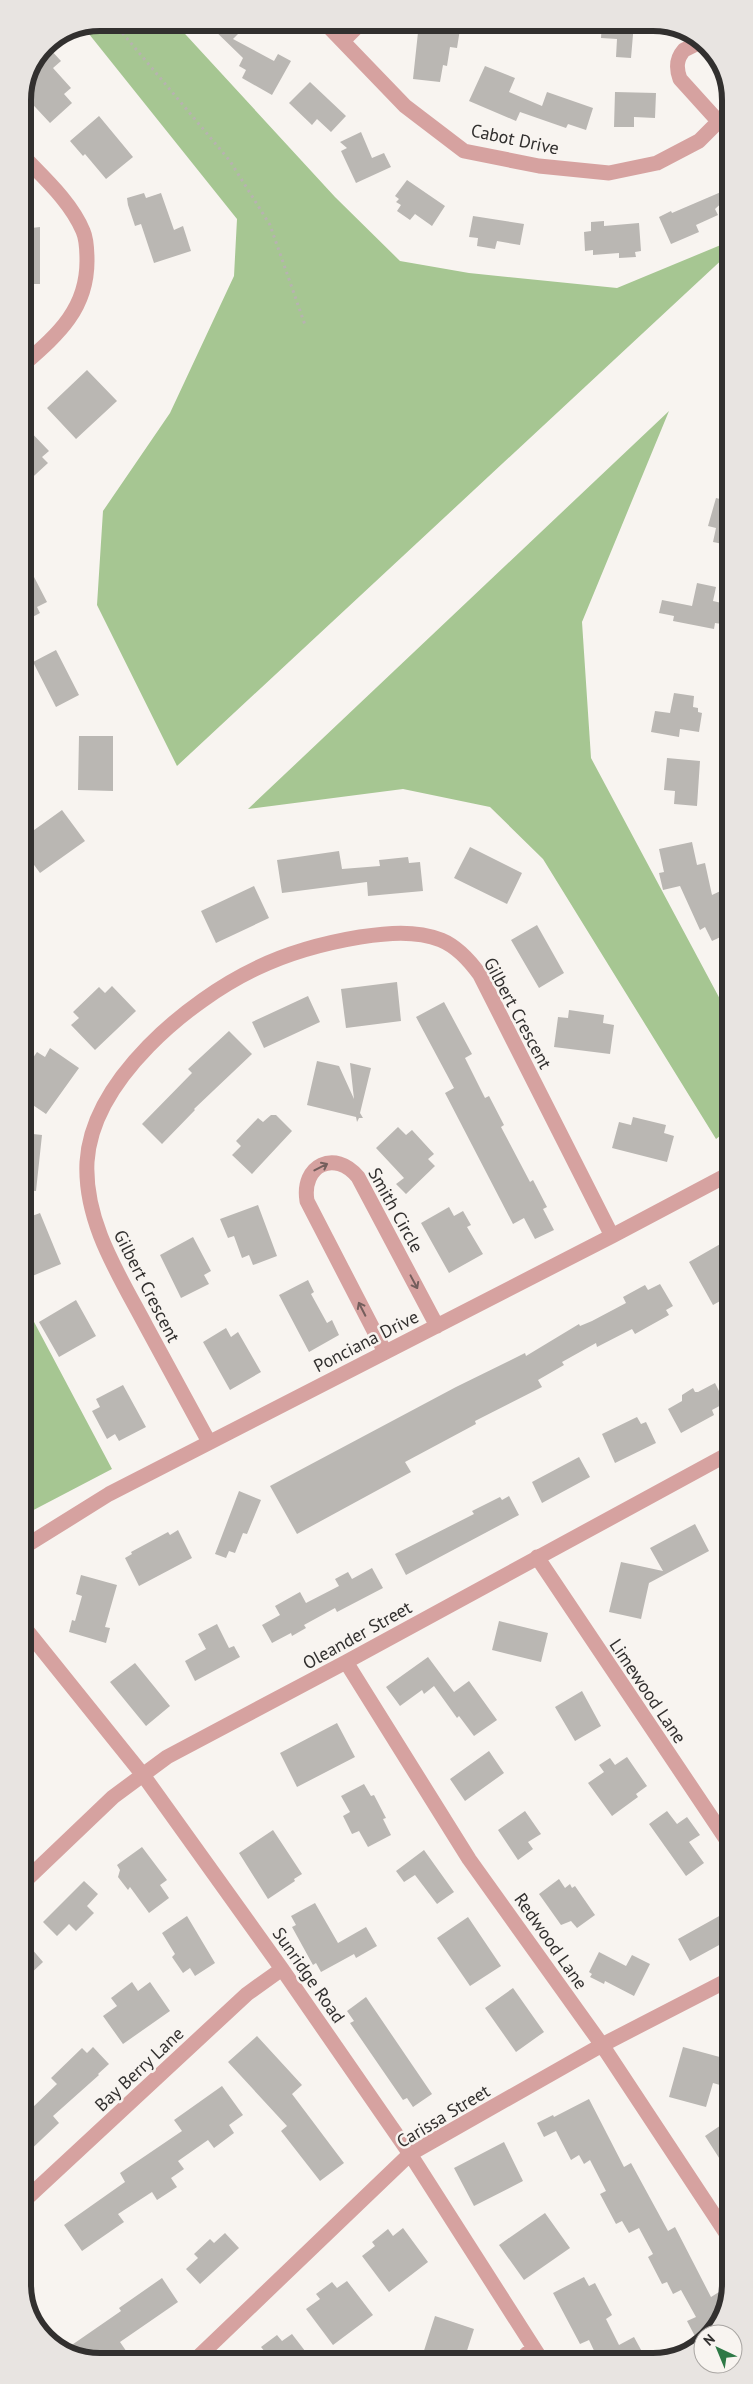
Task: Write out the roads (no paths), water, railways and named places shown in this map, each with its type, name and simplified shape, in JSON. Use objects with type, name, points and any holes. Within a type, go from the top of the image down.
[{"type":"street","name":"Cabot Drive","points":[[333,31],[405,106],[464,151],[538,166],[609,173],[657,163],[700,141],[722,118]]},
{"type":"street","points":[[342,40],[352,31]]},
{"type":"street","points":[[694,45],[684,50],[677,64],[680,79],[722,116]]},
{"type":"street","points":[[31,165],[75,217],[84,232],[87,271],[83,293],[76,309],[48,342],[31,358]]},
{"type":"street","name":"Gilbert Crescent","points":[[209,1442],[99,1234],[88,1186],[87,1162],[90,1141],[99,1115],[126,1072],[144,1052],[193,1007],[233,980],[257,968],[312,947],[340,940],[394,933],[423,934],[443,940],[462,953],[480,975],[612,1236]]},
{"type":"street","name":"Smith Circle","points":[[385,1352],[307,1201],[305,1190],[307,1181],[313,1171],[320,1165],[330,1162],[341,1163],[351,1168],[358,1177],[437,1326]]},
{"type":"street","name":"Ponciana Drive","points":[[31,1543],[109,1494],[722,1178]]},
{"type":"street","name":"Oleander Street","points":[[31,1875],[113,1797],[167,1757],[722,1457]]},
{"type":"street","name":"Limewood Lane","points":[[537,1557],[722,1833]]},
{"type":"street","name":"Sunridge Road","points":[[31,1636],[143,1775],[282,1969],[410,2154],[536,2353]]},
{"type":"street","name":"Redwood Lane","points":[[346,1662],[469,1859],[602,2045],[722,2227]]},
{"type":"street","name":"Bay Berry Lane","points":[[31,2194],[247,1994],[282,1969]]},
{"type":"street","name":"Carissa Street","points":[[202,2353],[410,2154],[602,2045],[722,1984]]}]
